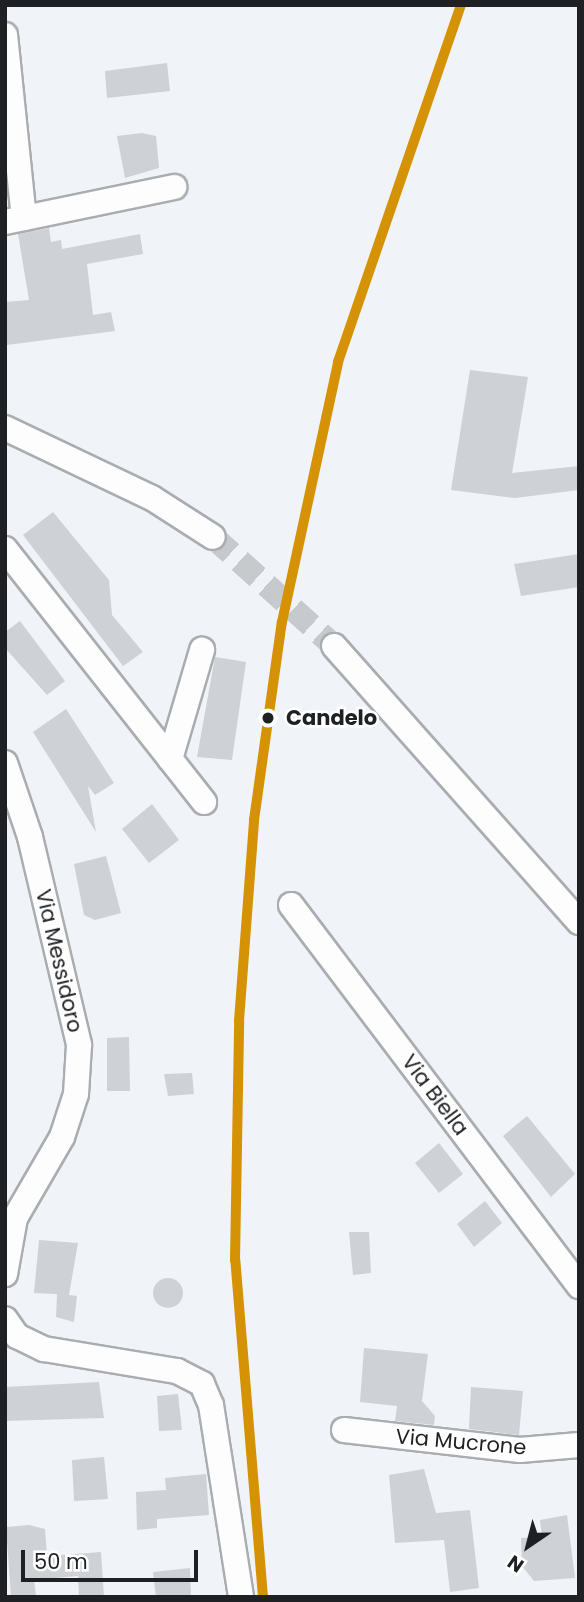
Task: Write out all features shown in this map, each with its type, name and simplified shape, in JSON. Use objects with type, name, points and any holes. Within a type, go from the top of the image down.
[{"type":"street","points":[[5,35],[15,220],[174,187]]},
{"type":"street","points":[[5,428],[142,493],[213,537]]},
{"type":"street","points":[[5,549],[204,802]]},
{"type":"street","points":[[334,646],[579,922]]},
{"type":"street","points":[[170,759],[202,650]]},
{"type":"street","name":"Via Messidoro","points":[[5,763],[30,837],[79,1045],[76,1094],[62,1137],[15,1218],[5,1274]]},
{"type":"street","name":"Via Biella","points":[[291,905],[579,1286]]},
{"type":"street","points":[[5,1321],[17,1336],[44,1349],[177,1371],[202,1384],[211,1405],[241,1597]]},
{"type":"street","name":"Via Mucrone","points":[[344,1430],[520,1450],[579,1445]]},
{"type":"building","points":[[167,63],[170,91],[107,98],[105,71]]},
{"type":"building","points":[[142,133],[156,136],[159,168],[125,178],[117,136]]},
{"type":"building","points":[[49,228],[51,242],[61,240],[62,249],[140,234],[143,254],[87,264],[93,315],[111,312],[115,331],[7,345],[5,302],[29,300],[18,234]]},
{"type":"building","points":[[470,370],[528,377],[512,473],[579,466],[579,490],[515,498],[451,490]]},
{"type":"building","points":[[53,512],[109,580],[112,615],[143,652],[123,666],[23,535]]},
{"type":"building","points":[[579,554],[579,587],[521,596],[514,564]]},
{"type":"building","points":[[20,621],[65,681],[47,695],[5,648],[5,632]]},
{"type":"building","points":[[215,657],[246,662],[232,760],[197,757]]},
{"type":"building","points":[[66,709],[114,783],[95,795],[88,786],[96,832],[33,732]]},
{"type":"building","points":[[152,804],[179,840],[149,863],[122,829]]},
{"type":"building","points":[[106,856],[121,913],[95,920],[84,915],[74,864]]},
{"type":"building","points":[[129,1037],[130,1091],[107,1091],[107,1038]]},
{"type":"building","points":[[192,1073],[194,1094],[168,1096],[164,1074]]},
{"type":"building","points":[[527,1116],[575,1174],[551,1197],[503,1136]]},
{"type":"building","points":[[439,1143],[463,1174],[439,1193],[415,1163]]},
{"type":"building","points":[[485,1201],[502,1223],[474,1247],[457,1224]]},
{"type":"building","points":[[349,1232],[369,1232],[371,1273],[353,1275]]},
{"type":"building","points":[[39,1240],[78,1243],[69,1295],[77,1296],[74,1322],[56,1317],[57,1294],[34,1293]]},
{"type":"building","points":[[168,1278],[179,1282],[183,1293],[179,1304],[168,1308],[157,1304],[153,1293],[157,1282]]},
{"type":"building","points":[[364,1348],[428,1354],[422,1401],[435,1416],[434,1425],[395,1421],[397,1406],[360,1402]]},
{"type":"building","points":[[99,1382],[104,1418],[5,1421],[5,1387]]},
{"type":"building","points":[[471,1387],[523,1391],[519,1435],[469,1429]]},
{"type":"building","points":[[178,1394],[182,1430],[159,1431],[157,1396]]},
{"type":"building","points":[[104,1457],[108,1499],[74,1501],[72,1460]]},
{"type":"building","points":[[424,1469],[436,1513],[470,1510],[479,1588],[450,1592],[444,1540],[395,1543],[389,1475]]},
{"type":"building","points":[[206,1474],[209,1515],[157,1519],[157,1528],[137,1530],[136,1492],[166,1490],[165,1478]]},
{"type":"building","points":[[567,1515],[575,1578],[534,1581],[522,1566],[521,1538],[542,1537],[540,1520]]},
{"type":"building","points":[[29,1525],[45,1529],[47,1556],[101,1552],[104,1597],[79,1597],[78,1576],[34,1580],[36,1595],[11,1597],[6,1527]]},
{"type":"building","points":[[190,1568],[191,1597],[156,1597],[153,1572]]},
{"type":"tunnel","points":[[213,537],[334,646]]},
{"type":"transit line","points":[[263,1597],[235,1260],[239,1021],[254,820],[282,622],[338,362],[461,5]]},
{"type":"place","name":"Candelo","points":[[268,718]]}]
